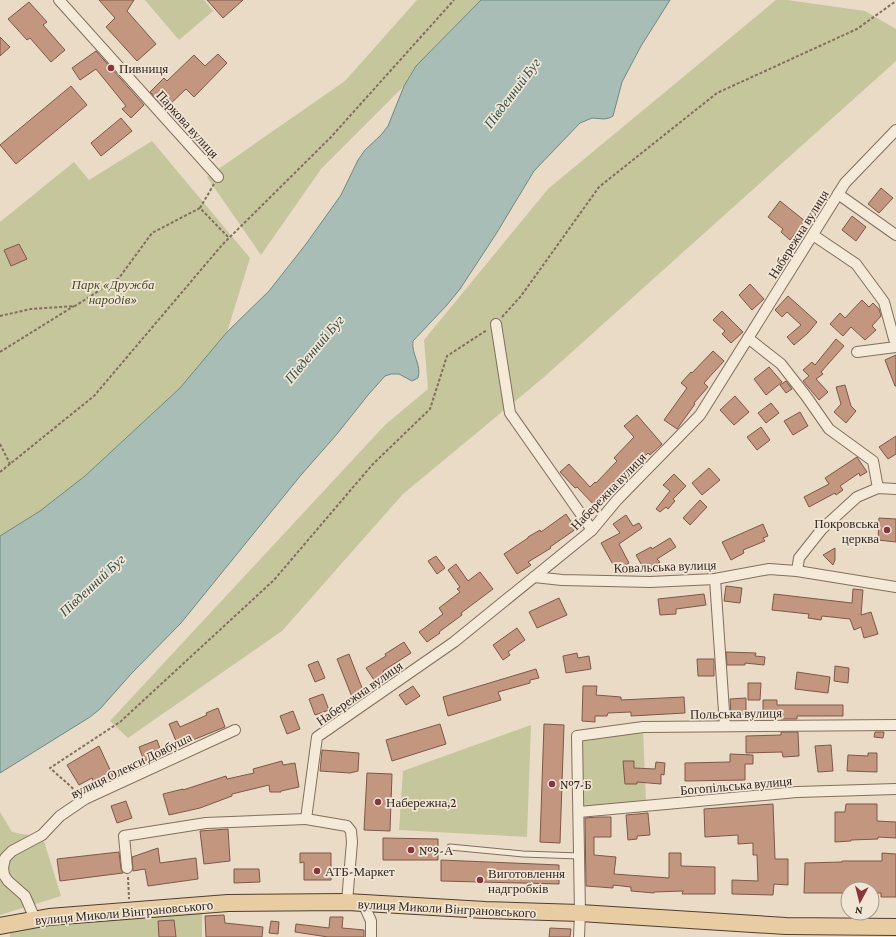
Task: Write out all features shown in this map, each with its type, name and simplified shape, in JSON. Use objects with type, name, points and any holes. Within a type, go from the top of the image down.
[{"type":"main road","name":"вулиця Миколи Вінграновського","points":[[0,926],[49,917],[228,903],[347,902],[485,910],[580,913],[786,926],[896,927]]},
{"type":"street","name":"Паркова вулиця","points":[[59,0],[218,177]]},
{"type":"street","name":"Набережна вулиця","points":[[306,819],[317,737],[454,642],[592,530],[618,500],[700,415],[845,183],[896,130]]},
{"type":"street","points":[[838,194],[896,235]]},
{"type":"street","points":[[813,235],[856,264],[884,302],[896,342]]},
{"type":"street","points":[[496,324],[510,413],[592,530]]},
{"type":"street","points":[[748,338],[781,364],[829,429],[873,461],[878,488]]},
{"type":"street","points":[[857,352],[896,347]]},
{"type":"street","points":[[797,571],[799,558],[822,529],[857,497],[878,488],[896,489]]},
{"type":"street","name":"Ковальська вулиця","points":[[534,577],[562,580],[650,582],[715,579],[769,569],[797,571],[896,588]]},
{"type":"street","points":[[715,579],[725,726]]},
{"type":"street","name":"Польська вулиця","points":[[579,812],[577,736],[643,727],[896,725]]},
{"type":"street","name":"вулиця Олекси Довбуша","points":[[35,920],[25,896],[8,881],[4,875],[5,858],[12,851],[42,835],[60,816],[85,799],[235,730]]},
{"type":"street","name":"Богопільська вулиця","points":[[579,812],[797,792],[896,789]]},
{"type":"street","points":[[579,812],[579,937]]},
{"type":"street","points":[[127,868],[124,836],[206,823],[306,819],[347,826],[351,831],[352,842],[347,902]]},
{"type":"street","points":[[363,903],[371,921],[371,937]]},
{"type":"lane","points":[[450,846],[523,854],[579,856]]},
{"type":"path","points":[[0,472],[94,396],[229,238],[331,138],[454,0]]},
{"type":"path","points":[[85,799],[50,768],[120,722],[274,580],[372,465],[430,409],[447,356],[496,324],[521,296],[599,187],[716,93],[858,29],[896,2]]},
{"type":"path","points":[[0,352],[119,278],[152,232],[200,208],[218,177]]},
{"type":"path","points":[[200,208],[229,238]]},
{"type":"path","points":[[0,316],[31,309],[76,306]]},
{"type":"path","points":[[0,444],[10,464]]},
{"type":"path","points":[[127,868],[130,910]]},
{"type":"green space","points":[[145,0],[204,0],[213,11],[179,40]]},
{"type":"green space","points":[[417,0],[481,0],[416,66],[404,86],[321,169],[261,255],[207,177],[345,81]]},
{"type":"green space","points":[[776,0],[787,0],[865,11],[896,29],[896,61],[543,378],[403,494],[282,631],[128,738],[110,721],[385,425],[428,389],[424,340],[548,189]]},
{"type":"green space","name":"Парк «Дружба народів»","points":[[152,141],[250,258],[227,332],[180,388],[85,476],[40,511],[0,536],[0,222],[74,162],[89,180]]},
{"type":"green space","points":[[531,725],[527,837],[399,830],[403,771]]},
{"type":"green space","points":[[643,729],[646,802],[582,808],[579,738]]},
{"type":"green space","points":[[0,812],[12,832],[43,838],[61,896],[0,915]]},
{"type":"green space","points":[[202,910],[202,937],[10,937],[10,930]]},
{"type":"water","name":"Південний Буг","points":[[481,0],[670,0],[641,46],[622,82],[613,116],[604,119],[592,118],[580,123],[534,171],[496,234],[460,289],[413,341],[419,369],[418,378],[412,381],[399,374],[385,376],[301,475],[181,623],[131,674],[100,709],[90,717],[0,773],[0,536],[40,511],[85,476],[180,388],[227,332],[269,291],[306,244],[341,195],[358,160],[365,150],[388,126],[404,86],[416,66]]},
{"type":"building","points":[[99,0],[134,0],[127,11],[156,44],[137,61],[106,27],[115,18]]},
{"type":"building","points":[[207,0],[243,0],[223,18]]},
{"type":"building","points":[[29,2],[47,22],[43,25],[65,50],[51,62],[30,38],[27,40],[8,19]]},
{"type":"building","points":[[0,37],[10,47],[0,56]]},
{"type":"building","points":[[96,51],[144,105],[131,118],[122,109],[126,106],[96,69],[80,80],[72,68]]},
{"type":"building","points":[[218,54],[227,63],[194,97],[186,89],[165,109],[150,92],[164,78],[167,81],[194,55],[205,66]]},
{"type":"building","points":[[71,86],[87,105],[16,164],[0,145]]},
{"type":"building","points":[[121,118],[132,131],[101,156],[91,143]]},
{"type":"building","points":[[881,188],[893,198],[879,213],[868,204]]},
{"type":"building","points":[[780,201],[805,221],[790,240],[781,232],[783,229],[768,217]]},
{"type":"building","points":[[852,216],[866,227],[856,241],[842,230]]},
{"type":"building","points":[[19,244],[27,259],[11,266],[4,250]]},
{"type":"building","points":[[750,284],[764,299],[752,310],[739,295]]},
{"type":"building","points":[[788,296],[817,322],[808,333],[794,345],[787,337],[801,325],[787,312],[782,317],[775,310]]},
{"type":"building","points":[[862,300],[869,307],[873,303],[879,309],[881,316],[872,326],[876,330],[865,340],[851,327],[843,336],[830,324],[840,313],[845,318]]},
{"type":"building","points":[[722,311],[743,332],[731,343],[722,334],[725,331],[713,320]]},
{"type":"building","points":[[836,339],[844,346],[821,372],[823,374],[816,379],[828,392],[819,400],[803,381],[809,376],[803,370],[812,362],[815,365]]},
{"type":"building","points":[[713,351],[724,361],[704,383],[708,387],[694,403],[695,404],[677,429],[664,420],[687,388],[681,383]]},
{"type":"building","points":[[896,355],[896,386],[895,386],[885,360]]},
{"type":"building","points":[[769,367],[782,382],[766,395],[754,379]]},
{"type":"building","points":[[786,381],[792,389],[786,393],[780,385]]},
{"type":"building","points":[[845,385],[851,406],[856,411],[846,423],[834,412],[841,404],[836,387]]},
{"type":"building","points":[[735,396],[749,412],[734,425],[720,410]]},
{"type":"building","points":[[771,403],[779,413],[766,423],[758,413]]},
{"type":"building","points":[[800,412],[808,426],[793,435],[784,421]]},
{"type":"building","points":[[637,415],[662,444],[650,455],[648,453],[625,476],[627,478],[614,491],[613,490],[595,506],[560,472],[569,464],[590,487],[595,482],[596,483],[617,461],[614,458],[634,437],[624,426]]},
{"type":"building","points":[[761,427],[770,440],[757,450],[747,437]]},
{"type":"building","points":[[896,436],[896,454],[888,459],[879,447]]},
{"type":"building","points":[[857,457],[867,472],[860,476],[859,473],[840,486],[843,490],[836,495],[835,493],[809,507],[804,497],[829,484],[825,478]]},
{"type":"building","points":[[709,468],[720,480],[702,495],[692,483]]},
{"type":"building","points":[[674,474],[686,486],[673,499],[675,501],[668,509],[666,507],[660,512],[656,509],[670,491],[663,485]]},
{"type":"building","points":[[700,500],[707,507],[690,525],[683,518]]},
{"type":"building","points":[[566,514],[576,529],[550,547],[551,548],[528,562],[531,565],[517,574],[504,554],[528,537],[540,530],[541,532]]},
{"type":"building","points":[[626,515],[633,526],[639,523],[642,528],[619,544],[629,563],[616,570],[601,543],[620,533],[613,524]]},
{"type":"building","name":"Покровська церква","points":[[879,518],[896,519],[896,542],[878,540]]},
{"type":"building","points":[[763,524],[768,536],[763,538],[765,541],[743,550],[744,553],[731,560],[722,542]]},
{"type":"building","points":[[670,538],[676,547],[657,559],[660,562],[645,571],[636,555],[651,547],[652,549]]},
{"type":"building","points":[[835,548],[835,560],[833,565],[823,555]]},
{"type":"building","points":[[436,556],[445,568],[437,574],[428,561]]},
{"type":"building","points":[[456,564],[468,581],[480,572],[493,589],[461,613],[462,615],[427,642],[419,632],[443,614],[439,608],[460,592],[457,589],[460,587],[448,570]]},
{"type":"building","points":[[726,586],[742,588],[740,603],[724,601]]},
{"type":"building","points":[[853,589],[863,590],[861,615],[871,612],[878,634],[864,638],[861,627],[854,630],[850,619],[822,616],[821,620],[808,618],[809,614],[772,610],[774,594],[852,603]]},
{"type":"building","points":[[704,594],[706,605],[676,609],[676,614],[660,615],[658,599]]},
{"type":"building","points":[[559,598],[567,615],[537,628],[529,612]]},
{"type":"building","points":[[517,628],[525,640],[508,652],[510,655],[503,660],[493,645]]},
{"type":"building","points":[[404,642],[411,653],[383,671],[387,676],[376,683],[366,668],[386,656],[385,654]]},
{"type":"building","points":[[726,652],[756,653],[755,656],[765,657],[764,665],[745,663],[745,665],[727,665]]},
{"type":"building","points":[[577,653],[578,658],[589,656],[591,669],[566,673],[563,656]]},
{"type":"building","points":[[349,654],[364,693],[352,697],[337,659]]},
{"type":"building","points":[[697,659],[714,659],[714,676],[698,676]]},
{"type":"building","points":[[318,661],[325,678],[315,682],[308,665]]},
{"type":"building","points":[[835,666],[849,668],[848,683],[834,681]]},
{"type":"building","points":[[536,669],[539,678],[530,680],[530,683],[498,692],[501,700],[448,716],[443,697]]},
{"type":"building","points":[[797,672],[830,677],[828,693],[795,689]]},
{"type":"building","points":[[748,683],[761,683],[760,700],[748,700]]},
{"type":"building","points":[[413,686],[420,696],[406,705],[399,695]]},
{"type":"building","points":[[583,686],[597,686],[596,695],[621,697],[621,700],[684,697],[685,713],[631,716],[631,712],[608,713],[607,716],[595,716],[595,722],[582,721]]},
{"type":"building","points":[[323,694],[329,710],[315,715],[309,699]]},
{"type":"building","points":[[746,698],[746,714],[731,714],[730,699]]},
{"type":"building","points":[[763,700],[777,700],[777,705],[843,705],[843,716],[797,716],[797,719],[763,717]]},
{"type":"building","points":[[218,708],[225,727],[178,746],[169,724],[177,721],[180,727],[207,715],[206,713]]},
{"type":"building","points":[[293,711],[300,729],[287,734],[280,716]]},
{"type":"building","points":[[440,724],[446,744],[392,761],[386,740]]},
{"type":"building","name":"№7-Б","points":[[544,724],[564,725],[560,843],[540,842]]},
{"type":"building","points":[[781,732],[798,732],[799,756],[783,757],[782,752],[746,753],[746,736],[781,735]]},
{"type":"building","points":[[875,732],[884,732],[883,738],[874,737]]},
{"type":"building","points":[[157,740],[162,754],[144,761],[139,747]]},
{"type":"building","points":[[831,745],[833,771],[818,772],[815,746]]},
{"type":"building","points":[[99,746],[113,776],[95,785],[92,778],[79,785],[67,765]]},
{"type":"building","points":[[322,750],[359,753],[358,771],[350,773],[320,771]]},
{"type":"building","points":[[868,753],[877,753],[877,772],[847,771],[848,755],[868,756]]},
{"type":"building","points":[[730,754],[753,755],[753,764],[745,764],[745,780],[685,781],[685,763],[730,762]]},
{"type":"building","points":[[282,761],[283,765],[295,763],[299,787],[281,792],[270,792],[269,785],[232,794],[232,796],[200,808],[169,815],[163,794],[183,790],[226,776],[227,779],[254,773],[253,769]]},
{"type":"building","points":[[623,761],[634,761],[634,768],[655,769],[656,762],[665,763],[664,775],[661,774],[661,784],[637,782],[637,784],[625,784]]},
{"type":"building","name":"Набережна,2","points":[[367,773],[392,774],[390,831],[364,830]]},
{"type":"building","points":[[126,801],[132,818],[117,823],[111,806]]},
{"type":"building","points":[[773,804],[775,859],[788,859],[788,885],[774,884],[773,895],[732,894],[732,880],[758,881],[757,855],[753,855],[753,843],[738,844],[738,835],[705,837],[704,809]]},
{"type":"building","points":[[846,804],[877,804],[877,821],[896,822],[896,838],[878,837],[878,839],[835,842],[835,812],[845,812]]},
{"type":"building","points":[[648,813],[650,835],[637,836],[637,839],[628,840],[626,815]]},
{"type":"building","points":[[611,817],[611,837],[594,837],[594,855],[616,857],[614,874],[669,878],[669,853],[681,853],[681,866],[715,867],[715,894],[682,894],[683,891],[654,893],[631,891],[631,887],[613,885],[613,888],[586,886],[585,818]]},
{"type":"building","points":[[228,829],[230,861],[204,864],[200,831]]},
{"type":"building","name":"№9-А","points":[[383,838],[438,839],[438,860],[383,860]]},
{"type":"building","points":[[158,848],[160,863],[196,858],[198,879],[148,886],[145,869],[133,871],[132,857]]},
{"type":"building","points":[[119,852],[121,869],[123,873],[60,881],[57,859]]},
{"type":"building","name":"АТБ-Маркет","points":[[300,853],[331,853],[331,880],[304,880],[304,862],[300,863]]},
{"type":"building","points":[[882,853],[896,854],[896,897],[881,897],[880,881],[840,881],[840,893],[804,893],[805,863],[882,861]]},
{"type":"building","points":[[441,860],[559,865],[559,884],[441,881]]},
{"type":"building","points":[[234,869],[259,869],[260,882],[234,883]]},
{"type":"building","points":[[224,915],[225,923],[263,927],[262,937],[206,937],[205,916]]},
{"type":"building","points":[[330,917],[343,917],[342,928],[364,930],[364,937],[328,937],[295,932],[296,924],[329,928]]},
{"type":"building","points":[[174,920],[176,937],[159,937],[158,921]]},
{"type":"building","points":[[271,921],[279,922],[278,934],[269,933]]},
{"type":"building","points":[[550,928],[571,929],[570,937],[549,937]]},
{"type":"place","name":"Пивниця","points":[[111,68]]},
{"type":"place","name":"Покровська церква","points":[[887,530]]},
{"type":"place","name":"№7-Б","points":[[552,784]]},
{"type":"place","name":"Набережна,2","points":[[378,802]]},
{"type":"place","name":"№9-А","points":[[411,850]]},
{"type":"place","name":"АТБ-Маркет","points":[[317,871]]},
{"type":"place","name":"Виготовлення надгробків","points":[[480,880]]}]
